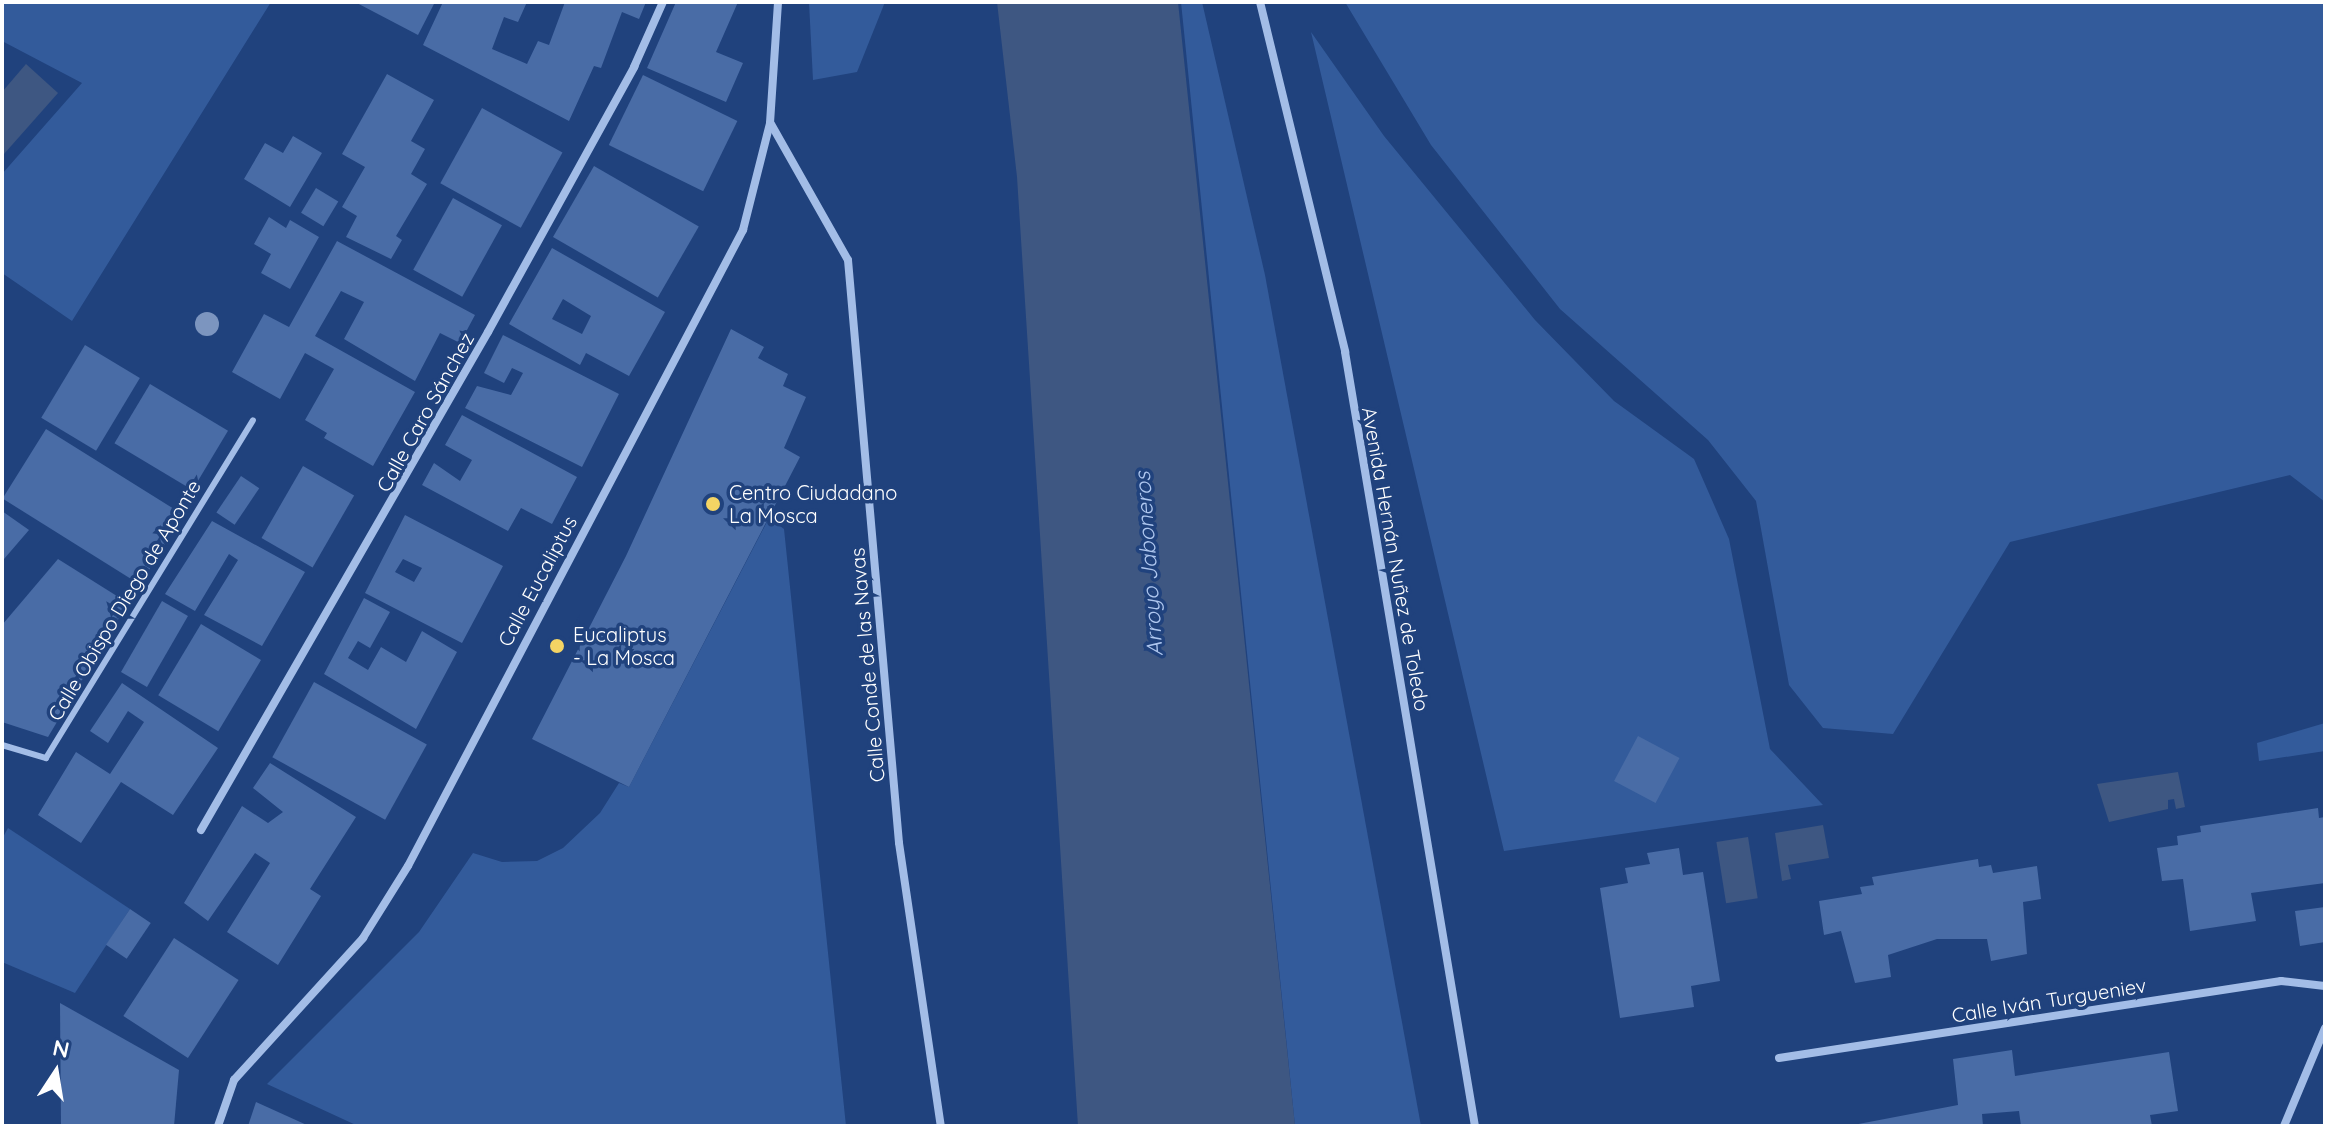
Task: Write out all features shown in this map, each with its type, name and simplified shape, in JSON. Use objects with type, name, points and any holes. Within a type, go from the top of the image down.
[{"type":"street","name":"Calle Caro Sánchez","points":[[201,830],[488,332],[634,67],[663,2]]},
{"type":"street","name":"Calle Eucaliptus","points":[[218,1126],[234,1080],[363,938],[408,866],[743,230],[770,123],[778,2]]},
{"type":"street","name":"Avenida Hernán Nuñez de Toledo","points":[[1260,2],[1345,352],[1475,1126]]},
{"type":"street","name":"Calle Conde de las Navas","points":[[770,123],[848,260],[899,843],[941,1126]]},
{"type":"street","name":"Calle Iván Turgueniev","points":[[1779,1058],[2281,981],[2325,986]]},
{"type":"street","points":[[2284,1126],[2325,1028]]},
{"type":"lane","name":"Calle Obispo Diego de Aponte","points":[[2,745],[46,758],[253,420]]},
{"type":"shaded area","points":[[2,2],[271,2],[72,321],[2,273],[2,174],[82,83],[2,41]]},
{"type":"shaded area","points":[[809,2],[885,2],[857,72],[813,80]]},
{"type":"shaded area","points":[[1181,2],[1202,2],[1265,275],[1421,1126],[1295,1126]]},
{"type":"shaded area","points":[[1345,2],[2325,2],[2325,502],[2290,475],[2010,542],[1893,734],[1823,728],[1789,685],[1756,501],[1708,440],[1560,309],[1431,145]]},
{"type":"shaded area","points":[[1311,32],[1384,136],[1535,320],[1614,401],[1694,459],[1729,539],[1770,749],[1823,805],[1504,851]]},
{"type":"shaded area","points":[[769,518],[784,529],[846,1126],[358,1126],[267,1084],[419,932],[473,853],[502,862],[537,861],[563,848],[600,813],[619,783],[629,787]]},
{"type":"shaded area","points":[[2325,723],[2325,751],[2259,761],[2257,743]]},
{"type":"shaded area","points":[[8,828],[130,909],[75,993],[2,962],[2,839]]},
{"type":"water","name":"Arroyo Jaboneros","points":[[997,2],[1178,2],[1295,1126],[1078,1126],[1017,177]]},
{"type":"water","points":[[26,64],[58,93],[4,154],[2,92]]},
{"type":"water","points":[[2178,772],[2185,807],[2176,809],[2174,799],[2168,800],[2168,809],[2109,822],[2097,784]]},
{"type":"water","points":[[1823,825],[1829,858],[1788,865],[1791,879],[1782,881],[1775,833]]},
{"type":"water","points":[[1748,837],[1758,898],[1726,903],[1716,842]]},
{"type":"building","points":[[355,2],[435,2],[418,35]]},
{"type":"building","points":[[443,2],[527,2],[518,22],[504,17],[492,49],[527,64],[538,41],[549,45],[565,2],[646,2],[639,19],[622,12],[601,68],[594,66],[569,121],[423,45]]},
{"type":"building","points":[[676,2],[738,2],[716,52],[743,63],[726,102],[647,68]]},
{"type":"building","points":[[387,74],[434,100],[411,141],[425,149],[411,174],[427,184],[396,236],[402,240],[391,259],[346,237],[357,216],[342,207],[365,167],[342,154]]},
{"type":"building","points":[[643,75],[737,121],[703,191],[609,145]]},
{"type":"building","points":[[482,108],[562,153],[521,228],[440,183]]},
{"type":"building","points":[[293,136],[322,153],[290,207],[244,179],[265,143],[283,153]]},
{"type":"building","points":[[594,166],[699,226],[658,298],[553,237]]},
{"type":"building","points":[[316,188],[338,201],[323,226],[301,213]]},
{"type":"building","points":[[453,198],[502,225],[462,297],[413,270]]},
{"type":"building","points":[[269,217],[286,228],[290,220],[319,237],[290,289],[261,273],[271,254],[254,244]]},
{"type":"building","points":[[337,241],[475,315],[460,343],[440,333],[415,381],[344,339],[364,302],[341,291],[315,336],[415,392],[373,466],[324,438],[327,433],[305,420],[334,369],[305,353],[280,399],[232,372],[264,314],[289,327]]},
{"type":"building","points":[[552,248],[665,312],[629,376],[586,353],[580,365],[509,324]],"holes":[[[563,299],[591,316],[582,334],[552,319]]]},
{"type":"building","points":[[731,329],[764,347],[758,358],[788,374],[783,386],[806,397],[784,448],[800,457],[629,787],[532,739],[626,556]]},
{"type":"building","points":[[503,335],[619,394],[582,467],[465,408],[477,386],[511,395],[523,373],[512,368],[504,383],[484,373]]},
{"type":"building","points":[[85,345],[140,378],[96,451],[41,418]]},
{"type":"building","points":[[150,384],[228,431],[192,490],[114,443]]},
{"type":"building","points":[[462,415],[577,477],[552,524],[521,508],[508,531],[422,485],[434,463],[460,481],[472,460],[445,445]]},
{"type":"building","points":[[46,429],[183,515],[140,584],[3,499]]},
{"type":"building","points":[[303,466],[354,496],[313,567],[262,538]]},
{"type":"building","points":[[241,476],[259,488],[235,525],[216,512]]},
{"type":"building","points":[[2,511],[29,530],[4,559],[2,558]]},
{"type":"building","points":[[405,515],[503,566],[462,643],[365,593]],"holes":[[[403,559],[422,568],[414,582],[395,572]]]},
{"type":"building","points":[[212,521],[305,572],[262,646],[204,615],[238,560],[229,554],[195,611],[165,594]]},
{"type":"building","points":[[58,559],[128,603],[48,737],[2,722],[2,625]]},
{"type":"building","points":[[364,598],[390,612],[370,648],[358,641],[348,658],[368,670],[381,647],[406,662],[422,631],[457,652],[416,729],[324,674]]},
{"type":"building","points":[[162,601],[188,616],[147,687],[121,672]]},
{"type":"building","points":[[201,624],[261,660],[218,731],[158,695]]},
{"type":"building","points":[[314,682],[427,745],[385,820],[272,757]]},
{"type":"building","points":[[122,683],[218,748],[173,815],[121,782],[81,843],[38,815],[76,752],[110,774],[144,722],[128,711],[108,743],[90,731]]},
{"type":"building","points":[[1638,736],[1679,758],[1656,803],[1614,781]]},
{"type":"building","points":[[270,763],[356,817],[310,889],[321,896],[278,965],[227,932],[270,863],[255,853],[208,921],[184,903],[242,806],[268,823],[283,812],[253,788]]},
{"type":"building","points":[[2318,808],[2319,818],[2325,817],[2325,883],[2251,893],[2256,921],[2190,931],[2183,879],[2162,881],[2157,848],[2178,845],[2177,836],[2201,832],[2200,826]]},
{"type":"building","points":[[1679,848],[1683,875],[1703,872],[1720,981],[1691,986],[1694,1007],[1620,1018],[1600,888],[1628,883],[1625,868],[1650,864],[1647,853]]},
{"type":"building","points":[[1978,859],[1979,867],[1991,865],[1993,873],[2037,866],[2041,899],[2023,902],[2027,954],[1991,961],[1987,939],[1937,939],[1888,955],[1891,977],[1855,983],[1841,931],[1824,935],[1819,901],[1862,894],[1860,887],[1874,885],[1872,877]]},
{"type":"building","points":[[2325,907],[2325,942],[2300,946],[2295,911]]},
{"type":"building","points":[[130,909],[151,923],[127,959],[106,945]]},
{"type":"building","points":[[174,938],[239,980],[188,1058],[123,1016]]},
{"type":"building","points":[[60,1003],[179,1070],[174,1126],[61,1126]]},
{"type":"building","points":[[2012,1050],[2015,1076],[2169,1052],[2178,1111],[2150,1115],[2152,1126],[2021,1126],[2019,1111],[1982,1114],[1983,1126],[1848,1126],[1958,1105],[1953,1059]]},
{"type":"building","points":[[256,1102],[309,1126],[248,1126]]},
{"type":"place","name":"Centro Ciudadano La Mosca","points":[[713,504]]},
{"type":"place","name":"Eucaliptus - La Mosca","points":[[557,646]]}]
